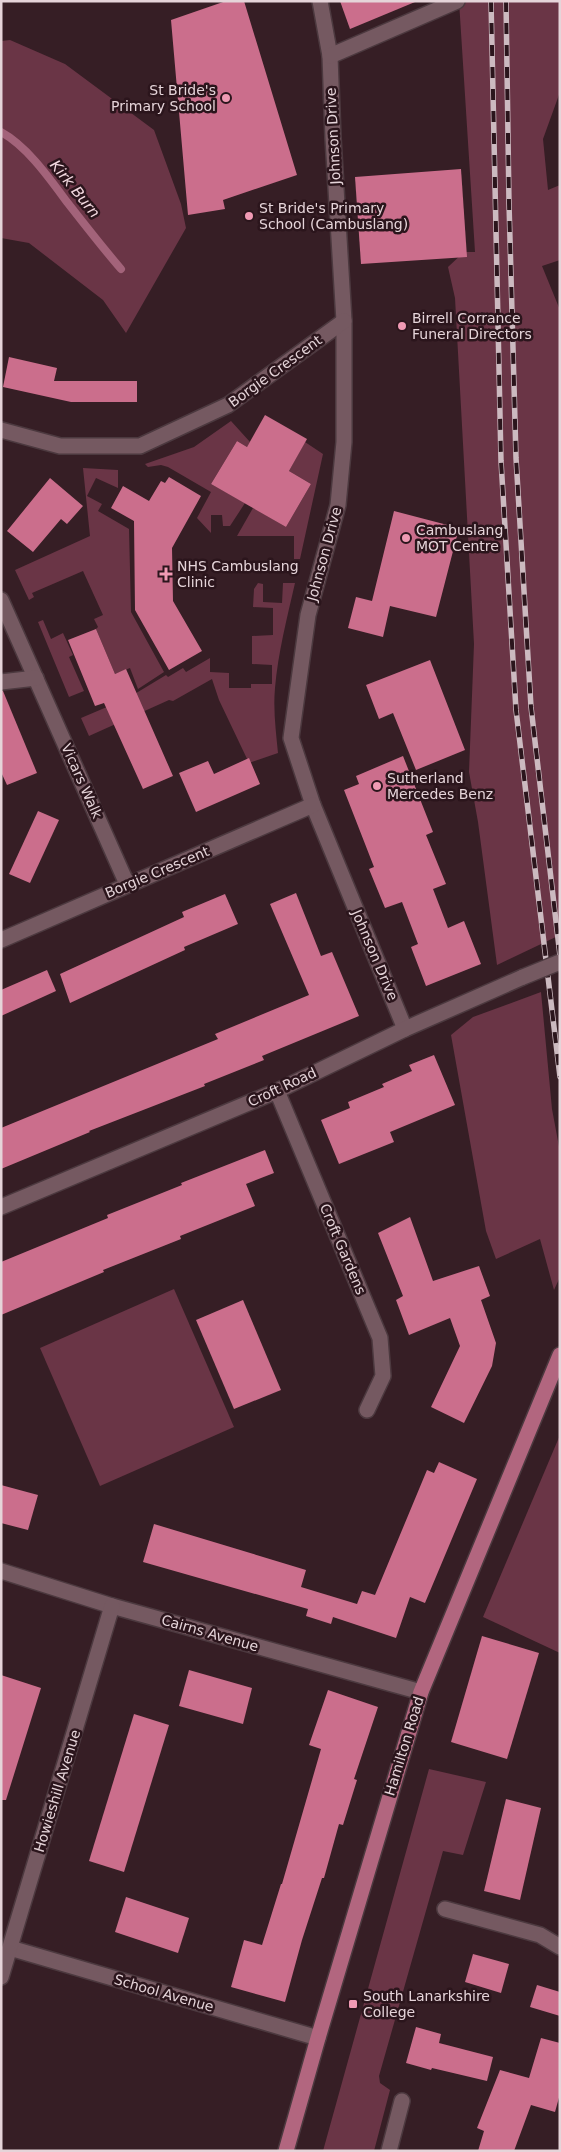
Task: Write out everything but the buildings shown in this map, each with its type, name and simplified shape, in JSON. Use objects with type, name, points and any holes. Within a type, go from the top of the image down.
[{"type":"main road","name":"Hamilton Road","points":[[286,2151],[421,1692],[560,1355]]},
{"type":"street","name":"Johnson Drive","points":[[320,1],[330,56],[344,321],[344,442],[338,505],[308,615],[291,738],[312,805],[405,1028]]},
{"type":"street","points":[[330,56],[457,1]]},
{"type":"street","name":"Borgie Crescent","points":[[1,430],[60,446],[140,446],[228,405],[344,321]]},
{"type":"street","name":"Vicars Walk","points":[[1,600],[127,884]]},
{"type":"street","points":[[1,682],[36,678]]},
{"type":"street","name":"Borgie Crescent","points":[[1,940],[312,805]]},
{"type":"street","name":"Croft Road","points":[[1,1207],[277,1091],[405,1028],[560,962]]},
{"type":"street","name":"Croft Gardens","points":[[277,1091],[380,1338],[383,1376],[367,1410]]},
{"type":"street","name":"Cairns Avenue","points":[[1,1571],[112,1606],[421,1692]]},
{"type":"street","name":"Howieshill Avenue","points":[[1,1977],[112,1606]]},
{"type":"street","points":[[445,1909],[540,1935],[560,1947]]},
{"type":"street","name":"School Avenue","points":[[10,1948],[318,2038]]},
{"type":"street","points":[[389,2151],[402,2101]]},
{"type":"shaded area","points":[[459,1],[560,1],[560,92],[543,139],[548,190],[560,185],[560,260],[542,266],[560,310],[560,935],[497,965],[478,822],[469,772],[474,644],[455,298],[448,267],[464,252],[475,252]]},
{"type":"shaded area","points":[[10,40],[65,64],[154,130],[181,204],[186,228],[126,333],[103,300],[29,243],[1,238],[1,41]]},
{"type":"shaded area","points":[[231,421],[250,442],[247,447],[237,441],[211,484],[245,503],[230,526],[223,526],[222,515],[211,515],[211,533],[197,518],[211,492],[168,467],[161,465],[148,467],[145,464],[194,447]]},
{"type":"shaded area","points":[[305,442],[323,454],[300,559],[294,559],[294,536],[237,536],[253,508],[286,527],[311,484],[289,471]]},
{"type":"shaded area","points":[[83,468],[118,470],[118,488],[96,478],[87,496],[102,504],[98,511],[129,529],[131,612],[164,672],[138,689],[130,668],[115,674],[96,629],[98,627],[94,619],[103,615],[83,571],[32,593],[34,597],[29,600],[15,570],[90,536]]},
{"type":"shaded area","points":[[258,583],[263,584],[263,602],[282,603],[283,583],[295,583],[276,675],[275,713],[278,753],[249,763],[219,700],[212,679],[173,701],[169,700],[89,736],[81,718],[128,698],[166,675],[168,677],[183,668],[186,672],[210,658],[210,672],[229,673],[229,688],[251,688],[251,684],[272,684],[272,665],[252,664],[252,636],[273,635],[273,608],[253,607],[254,589]]},
{"type":"shaded area","points":[[43,620],[51,639],[63,633],[73,655],[69,657],[84,691],[69,697],[38,622]]},
{"type":"shaded area","points":[[541,992],[552,1109],[560,1152],[560,1277],[554,1290],[540,1239],[496,1259],[486,1231],[451,1035],[473,1017]]},
{"type":"shaded area","points":[[174,1289],[234,1427],[100,1486],[40,1348]]},
{"type":"shaded area","points":[[560,1435],[560,1653],[483,1617]]},
{"type":"shaded area","points":[[429,1769],[486,1782],[463,1855],[443,1851],[379,2076],[380,2083],[390,2090],[374,2151],[323,2151]]},
{"type":"waterway","name":"Kirk Burn","points":[[1,132],[29,154],[46,173],[121,269]]},
{"type":"railway","points":[[491,1],[501,461],[516,710],[560,1077]]},
{"type":"railway","points":[[506,1],[516,458],[531,707],[560,956]]},
{"type":"place","name":"St Bride's Primary School","points":[[226,98]]},
{"type":"place","name":"St Bride's Primary School (Cambuslang)","points":[[249,216]]},
{"type":"place","name":"Birrell Corrance Funeral Directors","points":[[402,326]]},
{"type":"place","name":"Cambuslang MOT Centre","points":[[406,538]]},
{"type":"place","name":"NHS Cambuslang Clinic","points":[[166,574]]},
{"type":"place","name":"Sutherland Mercedes Benz","points":[[377,786]]},
{"type":"place","name":"South Lanarkshire College","points":[[353,2004]]}]
